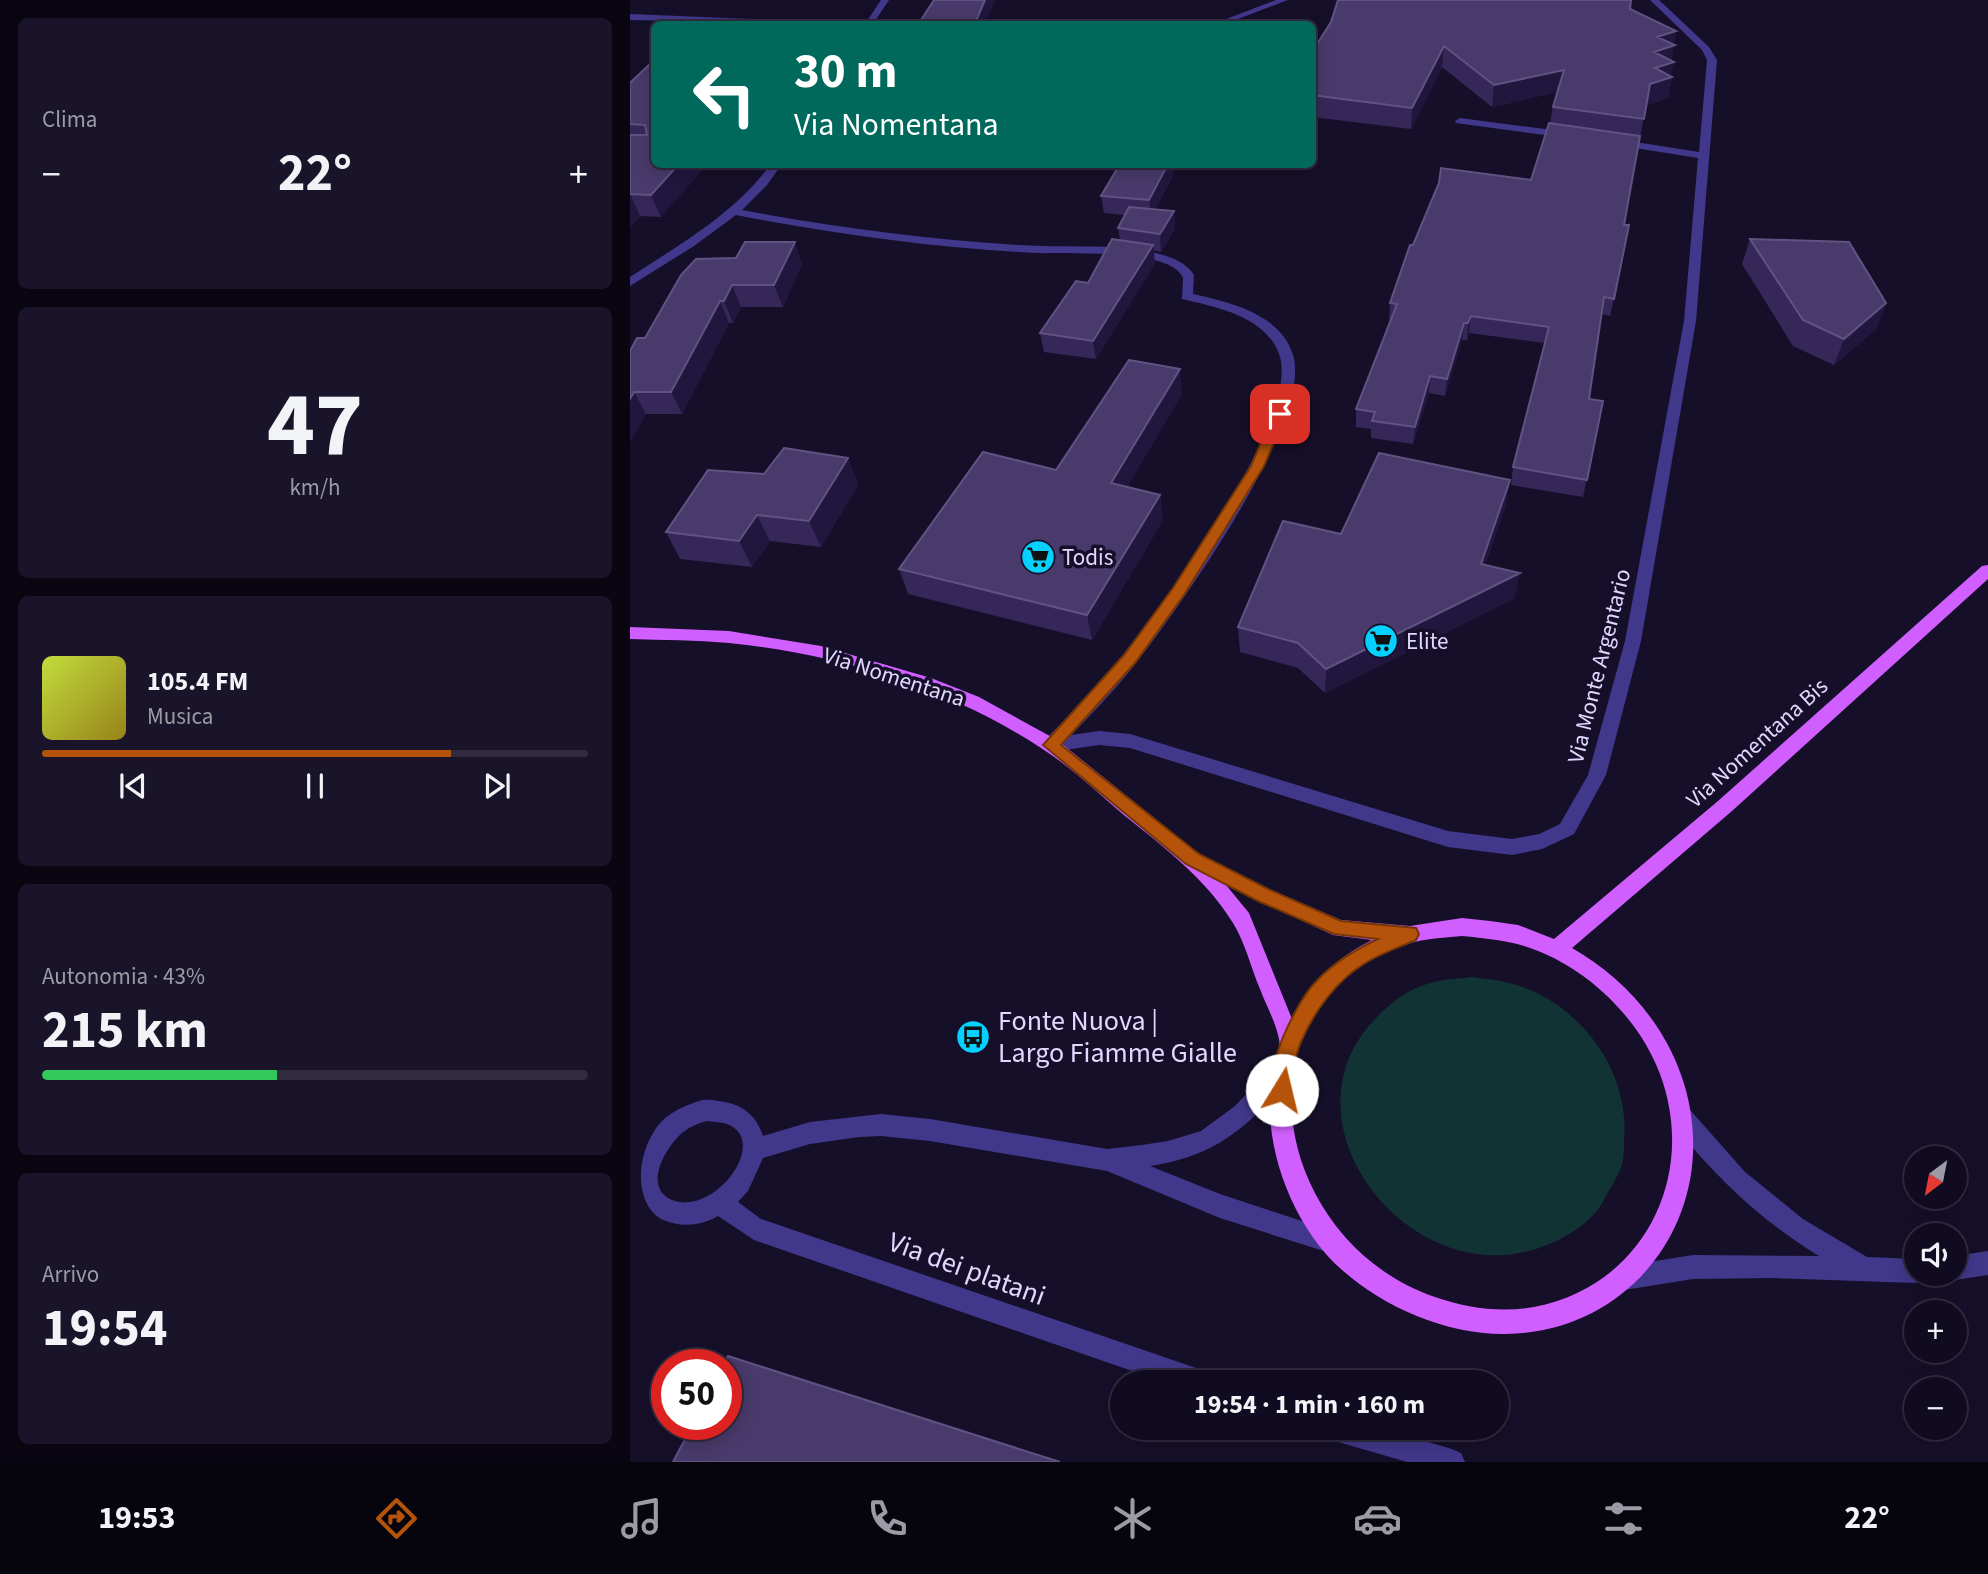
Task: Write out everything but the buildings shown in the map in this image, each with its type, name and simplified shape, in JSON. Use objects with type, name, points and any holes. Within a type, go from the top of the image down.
[{"type":"main road","name":"Via Nomentana Bis","points":[[1557,949],[1725,806],[1988,570]]},
{"type":"main road","name":"Via Nomentana","points":[[630,633],[729,637],[821,652],[925,682],[973,702],[1051,745],[1192,859],[1242,919],[1291,1042]]},
{"type":"main road","name":"Via Nomentana","points":[[1192,859],[1340,929],[1410,934]]},
{"type":"main road","points":[[1462,927],[1515,933],[1557,949],[1602,977],[1641,1017],[1669,1065],[1683,1119],[1681,1177],[1662,1232],[1624,1278],[1581,1305],[1529,1321],[1474,1320],[1420,1306],[1371,1279],[1330,1241],[1297,1186],[1280,1128],[1283,1070],[1291,1042],[1319,993],[1360,956],[1410,934],[1462,927]]},
{"type":"street","points":[[871,21],[885,0]]},
{"type":"street","points":[[1226,21],[1284,0]]},
{"type":"street","name":"Via Monte Argentario","points":[[1051,745],[1099,737],[1130,741],[1398,826],[1481,845],[1511,848],[1528,845],[1556,836],[1567,829],[1597,775],[1633,641],[1690,321],[1706,156],[1711,56],[1654,0]]},
{"type":"street","points":[[630,17],[727,21]]},
{"type":"street","points":[[1460,121],[1583,137]]},
{"type":"street","points":[[1610,141],[1706,156]]},
{"type":"street","points":[[630,282],[732,211],[761,186],[774,168]]},
{"type":"street","points":[[732,211],[838,229],[987,245],[1144,255],[1171,262],[1187,272],[1190,281],[1186,296],[1244,313],[1268,328],[1288,358],[1290,379],[1284,400],[1257,466],[1178,591],[1129,659],[1051,745]]},
{"type":"street","points":[[1107,1160],[1161,1155],[1195,1146],[1212,1138],[1252,1106],[1283,1070]]},
{"type":"street","points":[[722,1110],[735,1114],[746,1122],[753,1134],[755,1149],[745,1178],[720,1203],[688,1214],[673,1213],[660,1208],[638,1189],[650,1154],[661,1138],[674,1125],[699,1112],[722,1110]]},
{"type":"street","points":[[1683,1119],[1714,1157],[1758,1200],[1804,1233],[1865,1269]]},
{"type":"street","points":[[755,1149],[810,1133],[881,1125],[919,1128],[1107,1160],[1220,1206],[1330,1241]]},
{"type":"street","name":"Via dei platani","points":[[720,1203],[754,1228],[1164,1370]]},
{"type":"street","points":[[1967,1266],[1988,1262]]},
{"type":"street","points":[[1624,1278],[1693,1267],[1772,1266],[1904,1271]]},
{"type":"street","points":[[1376,1440],[1452,1462]]},
{"type":"green space","points":[[1472,977],[1513,984],[1537,993],[1559,1007],[1579,1023],[1596,1043],[1619,1089],[1624,1114],[1624,1142],[1623,1162],[1618,1174],[1593,1215],[1568,1235],[1539,1248],[1490,1255],[1444,1245],[1403,1222],[1370,1188],[1348,1147],[1340,1103],[1349,1058],[1377,1017],[1401,997],[1422,986]]},
{"type":"place","name":"Todis","points":[[1038,557]]},
{"type":"place","name":"Elite","points":[[1381,641]]},
{"type":"place","name":"Fonte Nuova | Largo Fiamme Gialle","points":[[973,1037]]},
{"type":"route","points":[[1280,414],[1257,466],[1157,622],[1098,696],[1051,745],[1192,859],[1340,929],[1410,934],[1360,956],[1319,993],[1291,1042],[1283,1070],[1282,1090]]}]
